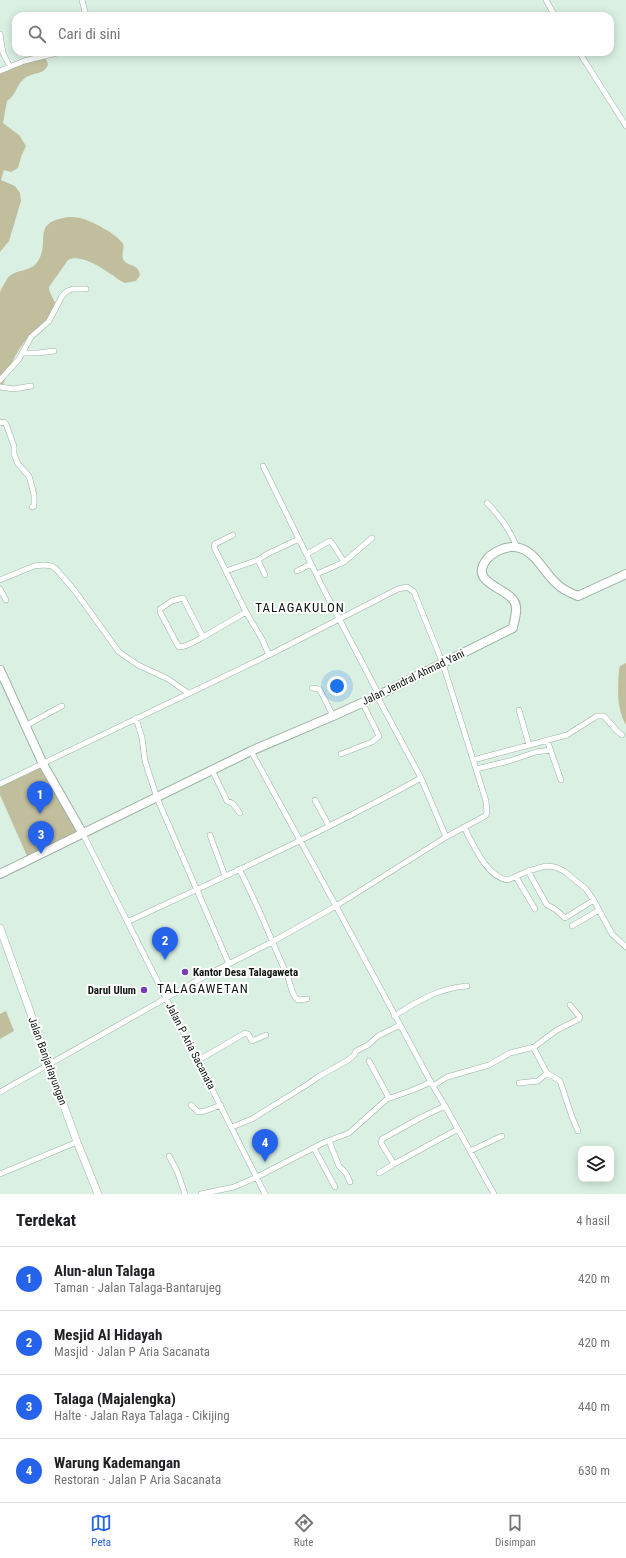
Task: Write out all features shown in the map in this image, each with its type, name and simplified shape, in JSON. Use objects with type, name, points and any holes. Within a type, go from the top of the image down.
[{"type":"main road","points":[[517,547],[526,551],[538,561],[555,582],[566,591],[578,596],[626,574]]},
{"type":"main road","name":"Jalan Jendral Ahmad Yani","points":[[0,874],[251,751],[378,695],[513,628],[516,607],[514,600],[486,580],[483,574],[483,568],[488,557],[496,552],[507,548],[517,547]]},
{"type":"main road","points":[[0,670],[43,764],[83,834]]},
{"type":"street","points":[[82,0],[85,12]]},
{"type":"street","points":[[546,0],[553,12]]},
{"type":"street","points":[[0,34],[3,53],[10,67]]},
{"type":"street","points":[[0,71],[32,58],[42,56]]},
{"type":"street","points":[[582,56],[626,126]]},
{"type":"street","points":[[0,380],[19,359],[32,337],[49,320],[62,296],[73,289],[86,289]]},
{"type":"street","points":[[22,353],[54,351]]},
{"type":"street","points":[[0,387],[14,389],[31,386]]},
{"type":"street","points":[[0,422],[4,422],[6,424],[14,446],[14,454],[18,464],[29,476],[34,495],[34,506],[32,507]]},
{"type":"street","points":[[263,466],[311,564],[421,778],[446,837]]},
{"type":"street","points":[[487,503],[502,520],[517,547]]},
{"type":"street","points":[[233,536],[215,544],[214,547],[246,612],[262,639],[268,655]]},
{"type":"street","points":[[317,574],[344,562],[372,538]]},
{"type":"street","points":[[226,571],[258,560],[267,554],[299,539]]},
{"type":"street","points":[[307,554],[328,542],[331,542],[344,562]]},
{"type":"street","points":[[258,560],[265,574]]},
{"type":"street","points":[[297,571],[311,564]]},
{"type":"street","points":[[0,580],[34,566],[52,566],[67,581],[119,652],[138,665],[188,692]]},
{"type":"street","points":[[0,784],[188,692],[268,655],[403,587],[410,588],[414,592],[443,664],[486,801],[487,813],[485,816],[446,837],[336,906],[272,942],[228,964],[0,1092]]},
{"type":"street","points":[[0,589],[6,600]]},
{"type":"street","points":[[203,637],[183,598],[172,601],[160,609],[160,612],[179,647],[203,637],[246,612]]},
{"type":"street","points":[[312,688],[321,692],[333,716]]},
{"type":"street","points":[[341,754],[372,742],[378,738],[378,732],[362,702]]},
{"type":"street","points":[[25,726],[62,706]]},
{"type":"street","points":[[519,710],[529,745]]},
{"type":"street","points":[[473,760],[567,735],[597,716],[604,716],[622,735]]},
{"type":"street","points":[[136,718],[142,738],[145,761],[157,798],[228,964]]},
{"type":"street","points":[[547,740],[561,780]]},
{"type":"street","points":[[476,769],[509,761],[536,752],[550,750]]},
{"type":"street","points":[[251,751],[394,1016],[446,1106],[494,1194]]},
{"type":"street","points":[[212,770],[227,801],[232,803],[240,813]]},
{"type":"street","points":[[127,922],[257,862],[421,778]]},
{"type":"street","points":[[315,800],[329,826]]},
{"type":"street","points":[[464,827],[491,872],[498,877],[506,880],[528,871],[546,866],[555,867],[564,871],[582,885],[594,900],[612,934],[626,947]]},
{"type":"street","name":"Jalan P Aria Sacanata","points":[[83,834],[265,1194]]},
{"type":"street","points":[[210,835],[225,876]]},
{"type":"street","points":[[239,870],[251,892],[295,998],[298,1000],[308,999]]},
{"type":"street","points":[[528,871],[547,905],[555,909],[565,918],[594,900]]},
{"type":"street","points":[[516,877],[535,909]]},
{"type":"street","points":[[572,926],[599,910]]},
{"type":"street","name":"Jalan Banjarlayungan","points":[[0,928],[77,1142],[98,1194]]},
{"type":"street","points":[[394,1016],[440,990],[467,986]]},
{"type":"street","points":[[201,1194],[234,1187],[314,1148],[353,1131],[389,1098],[432,1084],[447,1077],[489,1065],[510,1053],[533,1047],[557,1030],[579,1019],[580,1017],[570,1005]]},
{"type":"street","points":[[232,1127],[244,1123],[308,1084],[318,1076],[348,1060],[356,1051],[368,1045],[378,1036],[400,1025]]},
{"type":"street","points":[[198,1061],[245,1033],[248,1034],[252,1040],[266,1035]]},
{"type":"street","points":[[533,1047],[546,1073],[560,1081],[578,1131]]},
{"type":"street","points":[[368,1061],[389,1098]]},
{"type":"street","points":[[519,1083],[538,1081],[546,1073]]},
{"type":"street","points":[[191,1105],[198,1112],[221,1105]]},
{"type":"street","points":[[394,1164],[382,1143],[382,1139],[416,1120],[446,1106]]},
{"type":"street","points":[[379,1173],[458,1129]]},
{"type":"street","points":[[470,1151],[502,1136]]},
{"type":"street","points":[[329,1141],[339,1166],[346,1173],[350,1182]]},
{"type":"street","points":[[0,1174],[77,1142]]},
{"type":"street","points":[[314,1148],[335,1187]]},
{"type":"street","points":[[169,1156],[185,1194]]},
{"type":"shaded area","points":[[34,56],[45,57],[48,64],[42,72],[28,76],[22,80],[11,98],[7,101],[3,123],[19,135],[26,146],[18,168],[11,172],[4,170],[1,180],[15,186],[20,193],[21,201],[9,241],[0,252],[0,72]]},
{"type":"shaded area","points":[[68,217],[85,219],[104,228],[116,236],[123,244],[123,259],[135,267],[139,271],[140,275],[136,281],[125,283],[100,267],[89,262],[78,259],[68,260],[49,287],[57,307],[49,318],[20,348],[14,358],[0,391],[0,293],[2,287],[7,279],[14,273],[35,265],[38,261],[43,246],[45,228],[49,223]]},
{"type":"shaded area","points":[[626,663],[626,725],[619,705],[618,691],[619,669],[620,666]]},
{"type":"shaded area","points":[[47,762],[81,834],[27,856],[0,795],[0,786]]},
{"type":"shaded area","points":[[6,1011],[14,1031],[0,1039],[0,1014]]},
{"type":"place","name":"Alun-alun Talaga","points":[[40,814]]},
{"type":"place","name":"Talaga (Majalengka)","points":[[41,854]]},
{"type":"place","name":"Mesjid Al Hidayah","points":[[165,960]]},
{"type":"place","name":"Kantor Desa Talagaweta","points":[[185,972]]},
{"type":"place","name":"Darul Ulum","points":[[144,990]]},
{"type":"place","name":"Warung Kademangan","points":[[265,1162]]},
{"type":"district","name":"TALAGAKULON","points":[[300,607]]},
{"type":"district","name":"TALAGAWETAN","points":[[203,988]]}]
